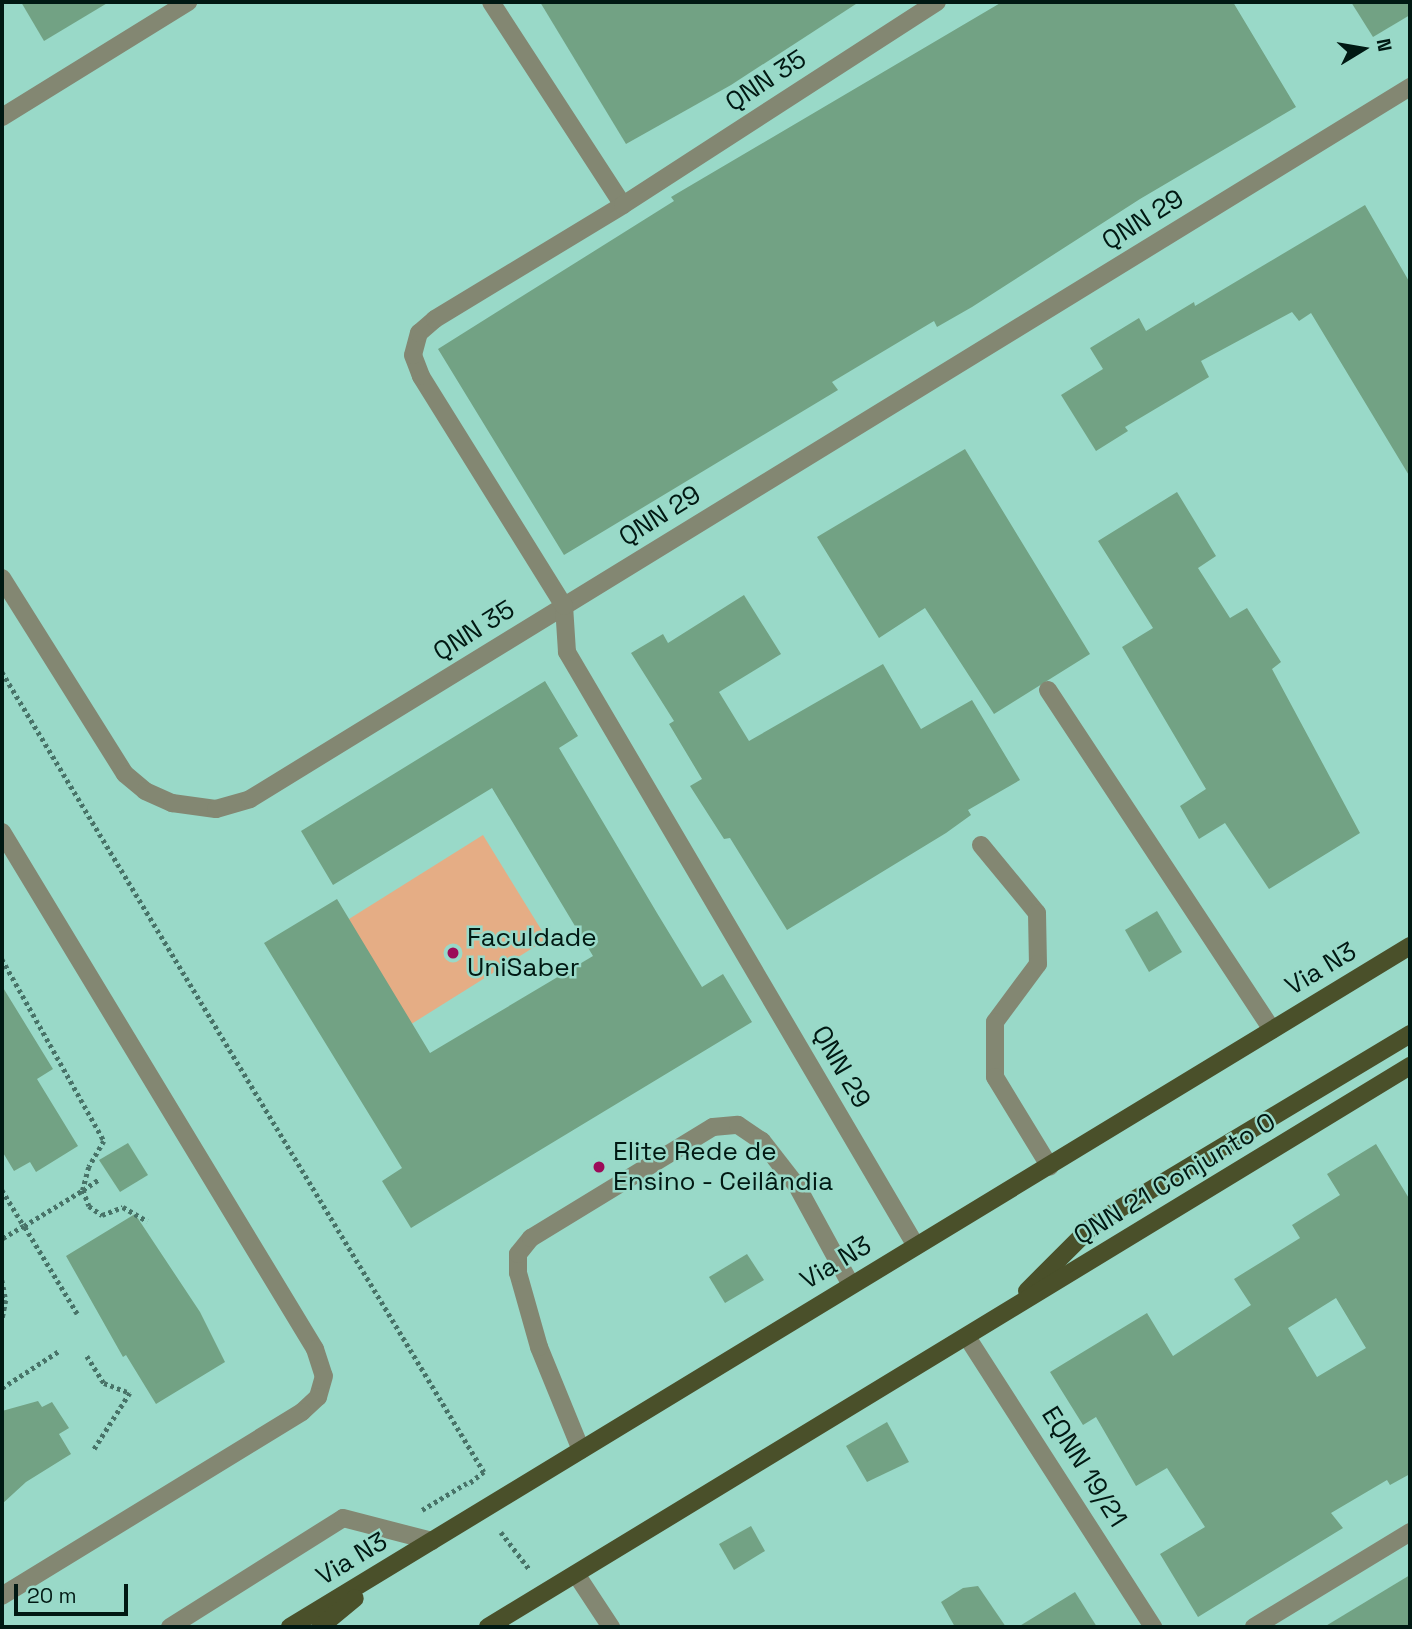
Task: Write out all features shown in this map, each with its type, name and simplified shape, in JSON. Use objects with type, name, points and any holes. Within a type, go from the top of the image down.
[{"type":"main road","name":"Via N3","points":[[290,1627],[1410,946]]},
{"type":"main road","points":[[1002,1316],[1094,1224],[1410,1034]]},
{"type":"main road","name":"QNN 21 Conjunto O","points":[[967,1337],[1410,1066]]},
{"type":"main road","points":[[488,1627],[967,1337]]},
{"type":"main road","points":[[320,1627],[404,1558]]},
{"type":"street","points":[[491,2],[623,205]]},
{"type":"street","name":"QNN 35","points":[[2,578],[125,774],[145,791],[172,803],[216,809],[250,799],[282,782],[564,606],[421,376],[413,355],[427,325],[623,205],[937,2]]},
{"type":"street","points":[[2,117],[182,3]]},
{"type":"street","name":"QNN 29","points":[[916,1246],[567,652],[564,606],[1410,87]]},
{"type":"street","points":[[1048,690],[1272,1030]]},
{"type":"street","points":[[2,832],[315,1349],[324,1376],[318,1397],[302,1412],[2,1596]]},
{"type":"street","points":[[981,845],[1037,913],[1038,964],[995,1022],[996,1077],[1049,1167]]},
{"type":"street","points":[[581,1450],[540,1347],[518,1273],[518,1254],[531,1238],[713,1127],[738,1125],[762,1141],[797,1186],[851,1285]]},
{"type":"street","name":"EQNN 19/21","points":[[967,1337],[1153,1627]]},
{"type":"street","points":[[170,1627],[343,1518],[432,1541]]},
{"type":"street","points":[[1254,1627],[1410,1532]]},
{"type":"street","points":[[576,1574],[611,1627]]},
{"type":"path","points":[[2,672],[484,1472],[391,1529]]},
{"type":"path","points":[[2,959],[104,1141],[83,1190],[89,1206],[102,1215],[123,1207],[147,1221]]},
{"type":"path","points":[[2,1239],[98,1180]]},
{"type":"path","points":[[2,1190],[77,1314]]},
{"type":"path","points":[[2,1280],[6,1300],[2,1320]]},
{"type":"path","points":[[2,1388],[59,1351]]},
{"type":"path","points":[[87,1356],[104,1383],[130,1393],[93,1451]]},
{"type":"path","points":[[467,1483],[483,1509],[547,1592]]},
{"type":"shaded area","points":[[483,835],[547,939],[405,1028],[341,924]]},
{"type":"building","points":[[21,2],[109,2],[44,41]]},
{"type":"building","points":[[540,2],[859,2],[731,85],[626,144]]},
{"type":"building","points":[[1002,2],[1233,2],[1296,107],[1140,199],[972,307],[937,327],[934,321],[832,382],[838,390],[564,555],[438,349],[674,201],[671,197]]},
{"type":"building","points":[[1351,2],[1410,2],[1410,15],[1373,37]]},
{"type":"building","points":[[1365,205],[1410,283],[1410,477],[1311,313],[1299,321],[1292,312],[1201,361],[1209,377],[1125,427],[1128,431],[1096,451],[1061,395],[1103,369],[1090,348],[1139,318],[1146,331],[1194,302],[1195,306]]},
{"type":"building","points":[[965,449],[1090,654],[994,714],[925,608],[879,638],[817,537]]},
{"type":"building","points":[[1177,492],[1216,556],[1198,568],[1230,618],[1247,608],[1281,662],[1272,669],[1360,833],[1269,889],[1225,823],[1199,839],[1180,806],[1206,789],[1122,647],[1153,628],[1098,541]]},
{"type":"building","points":[[744,595],[781,654],[719,692],[749,741],[883,664],[921,729],[972,700],[1020,780],[968,810],[971,815],[946,833],[787,930],[730,838],[724,839],[690,786],[702,779],[669,724],[674,721],[631,653],[663,634],[668,643]]},
{"type":"building","points":[[545,681],[578,736],[559,748],[657,913],[702,987],[723,974],[752,1022],[411,1228],[382,1181],[402,1168],[264,943],[337,899],[430,1053],[593,956],[492,788],[333,885],[301,831]]},
{"type":"building","points":[[1157,911],[1182,952],[1149,972],[1125,930]]},
{"type":"building","points":[[2,986],[53,1069],[37,1079],[78,1146],[36,1172],[30,1162],[14,1171],[2,1151]]},
{"type":"building","points":[[128,1143],[148,1175],[120,1192],[99,1160]]},
{"type":"building","points":[[1376,1144],[1410,1200],[1410,1474],[1390,1485],[1387,1480],[1331,1513],[1343,1528],[1198,1617],[1160,1554],[1205,1527],[1167,1468],[1136,1486],[1096,1417],[1083,1425],[1050,1372],[1147,1313],[1173,1356],[1251,1305],[1234,1279],[1300,1238],[1292,1225],[1340,1195],[1327,1174]],"holes":[[[1336,1298],[1366,1348],[1317,1377],[1288,1328]]]},
{"type":"building","points":[[135,1214],[200,1312],[225,1362],[156,1404],[126,1355],[123,1357],[66,1256]]},
{"type":"building","points":[[747,1254],[764,1280],[725,1303],[709,1277]]},
{"type":"building","points":[[38,1401],[42,1407],[52,1402],[69,1428],[59,1434],[71,1454],[26,1482],[2,1504],[2,1411]]},
{"type":"building","points":[[887,1422],[909,1462],[867,1482],[846,1446]]},
{"type":"building","points":[[751,1526],[765,1551],[734,1570],[719,1544]]},
{"type":"building","points":[[1410,1575],[1410,1627],[1324,1627]]},
{"type":"building","points":[[978,1586],[1006,1627],[955,1627],[941,1602],[963,1588]]},
{"type":"building","points":[[1075,1592],[1097,1627],[1018,1627]]},
{"type":"place","name":"Faculdade UniSaber","points":[[453,953]]},
{"type":"place","name":"Elite Rede de Ensino - Ceilândia","points":[[599,1167]]}]
